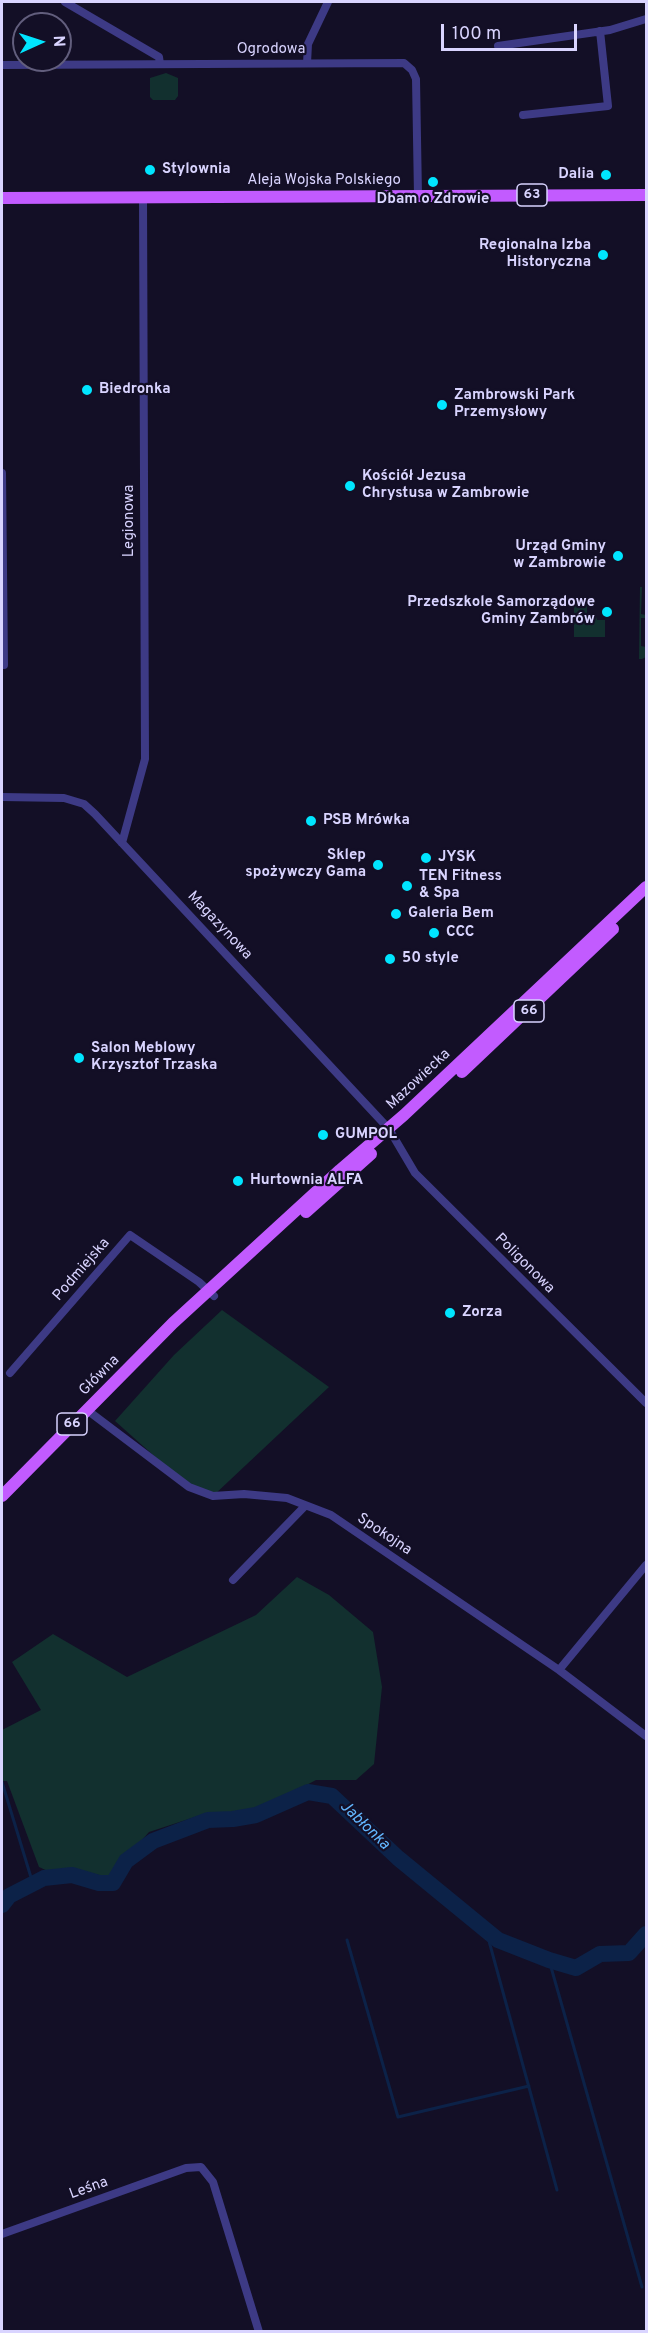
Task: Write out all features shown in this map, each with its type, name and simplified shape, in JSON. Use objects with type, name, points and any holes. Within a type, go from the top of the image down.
[{"type":"main road","name":"Aleja Wojska Polskiego","points":[[2,198],[646,195]]},
{"type":"main road","name":"Mazowiecka","points":[[391,1132],[646,886]]},
{"type":"main road","name":"Mazowiecka","points":[[211,1293],[506,1033],[646,897]]},
{"type":"main road","name":"Główna","points":[[2,1496],[144,1353],[175,1331],[211,1293]]},
{"type":"street","points":[[65,2],[159,57],[160,64]]},
{"type":"street","points":[[307,63],[308,45],[328,2]]},
{"type":"street","points":[[498,46],[600,31],[646,19]]},
{"type":"street","points":[[523,115],[608,106],[600,31]]},
{"type":"street","name":"Ogrodowa","points":[[2,65],[404,63],[412,70],[416,79],[418,196]]},
{"type":"street","name":"Legionowa","points":[[122,843],[145,759],[143,197]]},
{"type":"street","points":[[2,473],[4,665],[2,665]]},
{"type":"street","name":"Magazynowa","points":[[2,797],[64,798],[84,804],[391,1132]]},
{"type":"street","name":"Poligonowa","points":[[391,1132],[415,1173],[424,1183],[646,1403]]},
{"type":"street","name":"Podmiejska","points":[[10,1373],[130,1235],[211,1293]]},
{"type":"street","name":"Spokojna","points":[[87,1410],[189,1487],[213,1496],[244,1494],[287,1498],[331,1515],[559,1670],[646,1736]]},
{"type":"street","points":[[232,1580],[305,1506]]},
{"type":"street","points":[[559,1670],[646,1565]]},
{"type":"street","name":"Leśna","points":[[2,2234],[186,2168],[201,2167],[213,2182],[259,2331]]},
{"type":"green space","points":[[166,73],[178,78],[178,96],[175,100],[153,100],[150,97],[150,78]]},
{"type":"green space","points":[[640,587],[642,587],[641,614],[646,615],[646,618],[641,618],[641,646],[646,647],[646,657],[642,659],[639,659]]},
{"type":"green space","points":[[574,599],[587,600],[587,616],[596,616],[597,620],[605,620],[605,637],[574,637]]},
{"type":"green space","points":[[222,1310],[329,1387],[213,1496],[189,1487],[115,1421],[174,1355]]},
{"type":"green space","points":[[297,1577],[329,1595],[373,1632],[382,1687],[374,1764],[356,1780],[316,1780],[261,1809],[198,1816],[149,1832],[117,1869],[106,1877],[73,1868],[52,1873],[39,1867],[7,1781],[2,1781],[2,1730],[41,1710],[12,1662],[53,1634],[127,1677],[256,1615]]},
{"type":"waterway","points":[[2,1782],[33,1884]]},
{"type":"waterway","name":"Jabłonka","points":[[2,1905],[9,1896],[44,1878],[72,1875],[99,1883],[113,1883],[126,1861],[153,1841],[208,1820],[256,1815],[308,1792],[332,1796],[398,1858],[498,1940],[576,1968],[600,1954],[629,1953],[646,1934]]},
{"type":"waterway","points":[[486,1930],[557,2190]]},
{"type":"waterway","points":[[347,1940],[398,2117],[529,2086]]},
{"type":"waterway","points":[[549,1960],[642,2287]]},
{"type":"place","name":"Stylownia","points":[[150,170]]},
{"type":"place","name":"Dalia","points":[[606,175]]},
{"type":"place","name":"Dbam o Zdrowie","points":[[433,182]]},
{"type":"place","name":"Regionalna Izba Historyczna","points":[[603,255]]},
{"type":"place","name":"Biedronka","points":[[87,390]]},
{"type":"place","name":"Zambrowski Park Przemysłowy","points":[[442,405]]},
{"type":"place","name":"Kościół Jezusa Chrystusa w Zambrowie","points":[[350,486]]},
{"type":"place","name":"Urząd Gminy w Zambrowie","points":[[618,556]]},
{"type":"place","name":"Przedszkole Samorządowe Gminy Zambrów","points":[[607,612]]},
{"type":"place","name":"PSB Mrówka","points":[[311,821]]},
{"type":"place","name":"JYSK","points":[[426,858]]},
{"type":"place","name":"Sklep spożywczy Gama","points":[[378,865]]},
{"type":"place","name":"TEN Fitness & Spa","points":[[407,886]]},
{"type":"place","name":"Galeria Bem","points":[[396,914]]},
{"type":"place","name":"CCC","points":[[434,933]]},
{"type":"place","name":"50 style","points":[[390,959]]},
{"type":"place","name":"Salon Meblowy Krzysztof Trzaska","points":[[79,1058]]},
{"type":"place","name":"GUMPOL","points":[[323,1135]]},
{"type":"place","name":"Hurtownia ALFA","points":[[238,1181]]},
{"type":"place","name":"Zorza","points":[[450,1313]]}]
